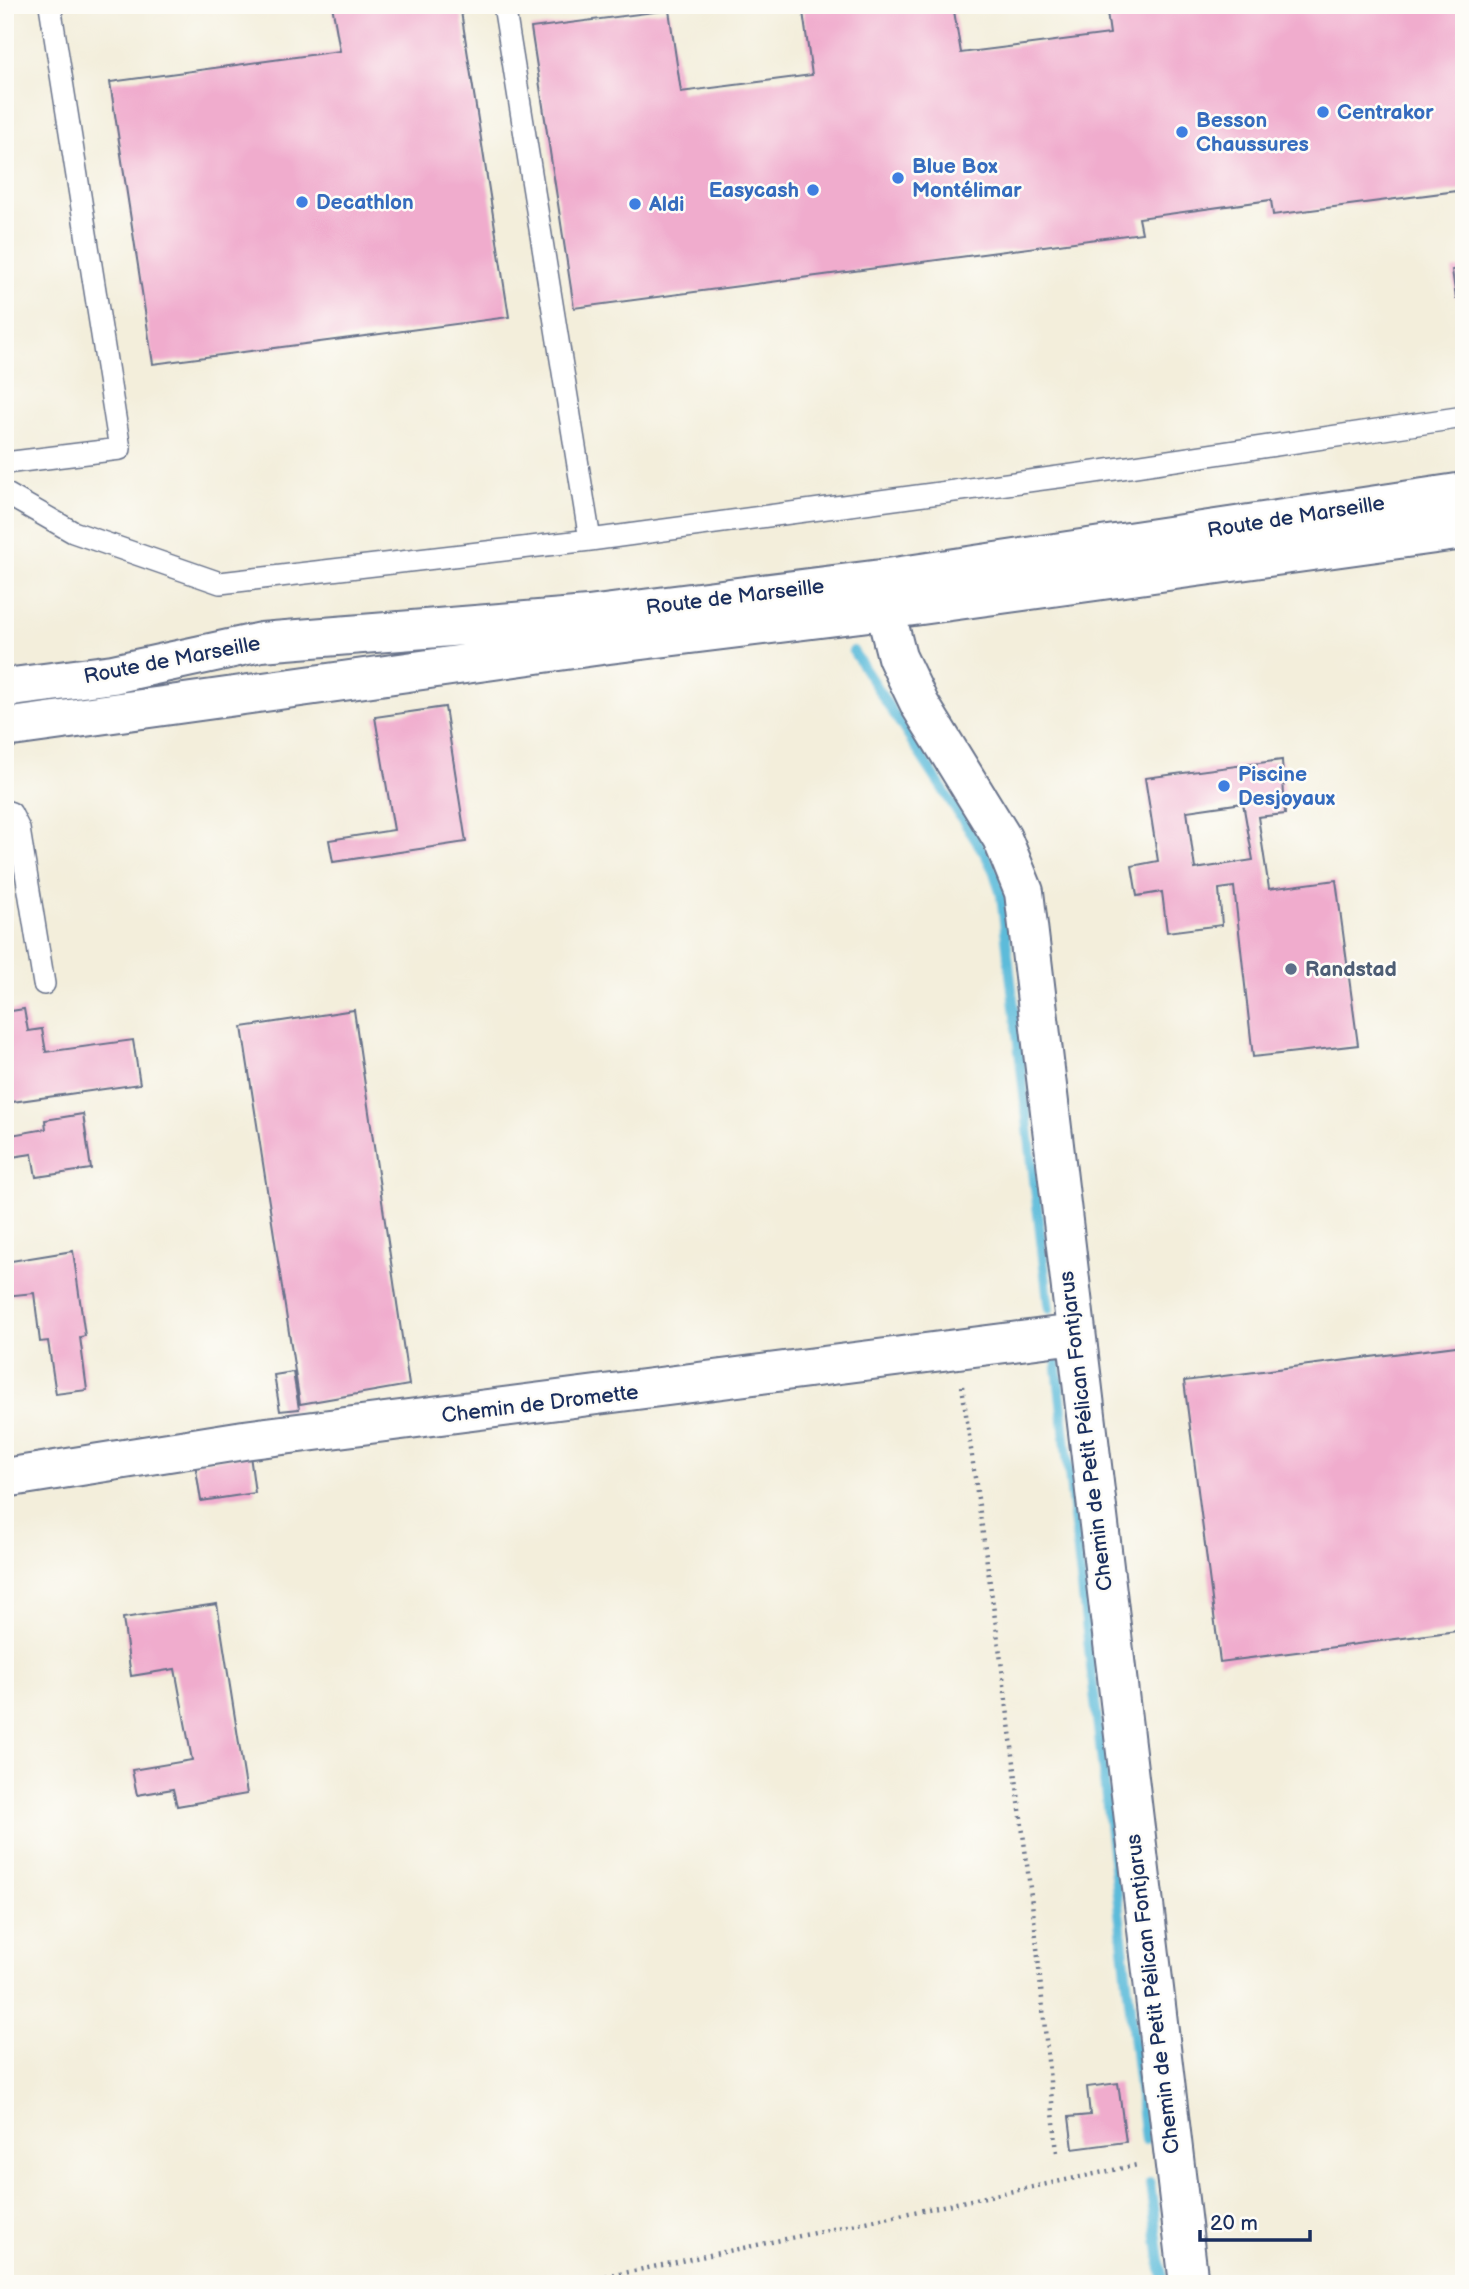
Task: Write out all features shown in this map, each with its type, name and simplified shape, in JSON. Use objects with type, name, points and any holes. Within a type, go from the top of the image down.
[{"type":"main road","name":"Route de Marseille","points":[[5,688],[113,674],[261,642],[601,614],[881,579],[1464,492]]},
{"type":"main road","name":"Route de Marseille","points":[[5,728],[1464,530]]},
{"type":"main road","name":"Chemin de Petit Pélican Fontjarus","points":[[885,610],[897,657],[920,705],[1002,838],[1024,892],[1189,2284]]},
{"type":"main road","name":"Chemin de Dromette","points":[[5,1478],[244,1440],[1075,1334]]},
{"type":"lane","points":[[5,463],[120,449],[50,5]]},
{"type":"lane","points":[[504,5],[590,540]]},
{"type":"lane","points":[[5,493],[73,532],[220,583],[590,540],[1088,473],[1464,417]]},
{"type":"lane","points":[[5,811],[11,813],[19,829],[44,984]]},
{"type":"path","points":[[957,1350],[1035,1927],[1057,2153]]},
{"type":"path","points":[[572,2284],[1173,2158]]},
{"type":"building","points":[[332,5],[460,5],[509,317],[153,364],[110,82],[340,51]]},
{"type":"building","points":[[802,5],[953,5],[961,53],[1110,34],[1106,5],[1464,5],[1464,190],[1273,215],[1271,200],[1139,218],[1142,233],[574,308],[531,28],[669,10],[681,92],[812,75]]},
{"type":"building","points":[[1464,268],[1464,297],[1456,298],[1452,270]]},
{"type":"building","points":[[445,707],[466,842],[333,862],[329,840],[394,830],[375,717]]},
{"type":"building","points":[[1282,760],[1285,814],[1258,817],[1269,889],[1336,880],[1358,1045],[1253,1057],[1234,887],[1219,889],[1222,925],[1167,932],[1162,892],[1137,896],[1132,866],[1158,861],[1145,778]],"holes":[[[1243,803],[1253,860],[1195,869],[1187,811]]]},
{"type":"building","points":[[24,1009],[28,1031],[42,1029],[46,1052],[133,1040],[140,1084],[5,1103],[5,1012]]},
{"type":"building","points":[[354,1010],[409,1385],[300,1404],[242,1027]]},
{"type":"building","points":[[83,1114],[91,1169],[36,1177],[32,1154],[5,1158],[5,1136],[46,1129],[45,1120]]},
{"type":"building","points":[[73,1251],[85,1336],[80,1337],[87,1390],[56,1394],[48,1341],[40,1342],[34,1293],[5,1296],[5,1262]]},
{"type":"building","points":[[1464,1345],[1464,1630],[1220,1662],[1184,1381]]},
{"type":"building","points":[[293,1372],[299,1409],[280,1411],[274,1375]]},
{"type":"building","points":[[250,1455],[255,1493],[201,1501],[195,1463]]},
{"type":"building","points":[[217,1604],[247,1794],[177,1806],[173,1789],[137,1795],[132,1770],[192,1760],[175,1669],[131,1676],[123,1618]]},
{"type":"building","points":[[1118,2083],[1126,2142],[1073,2149],[1069,2117],[1090,2115],[1087,2087]]},
{"type":"waterway","points":[[853,651],[986,856],[1001,895],[1049,1309]]},
{"type":"waterway","points":[[1056,1358],[1145,2140]]},
{"type":"waterway","points":[[1150,2183],[1163,2284]]},
{"type":"place","name":"Centrakor","points":[[1323,112]]},
{"type":"place","name":"Besson Chaussures","points":[[1182,132]]},
{"type":"place","name":"Blue Box Montélimar","points":[[898,178]]},
{"type":"place","name":"Easycash","points":[[813,190]]},
{"type":"place","name":"Decathlon","points":[[302,202]]},
{"type":"place","name":"Aldi","points":[[635,204]]},
{"type":"place","name":"Piscine Desjoyaux","points":[[1224,786]]},
{"type":"place","name":"Randstad","points":[[1291,969]]}]
